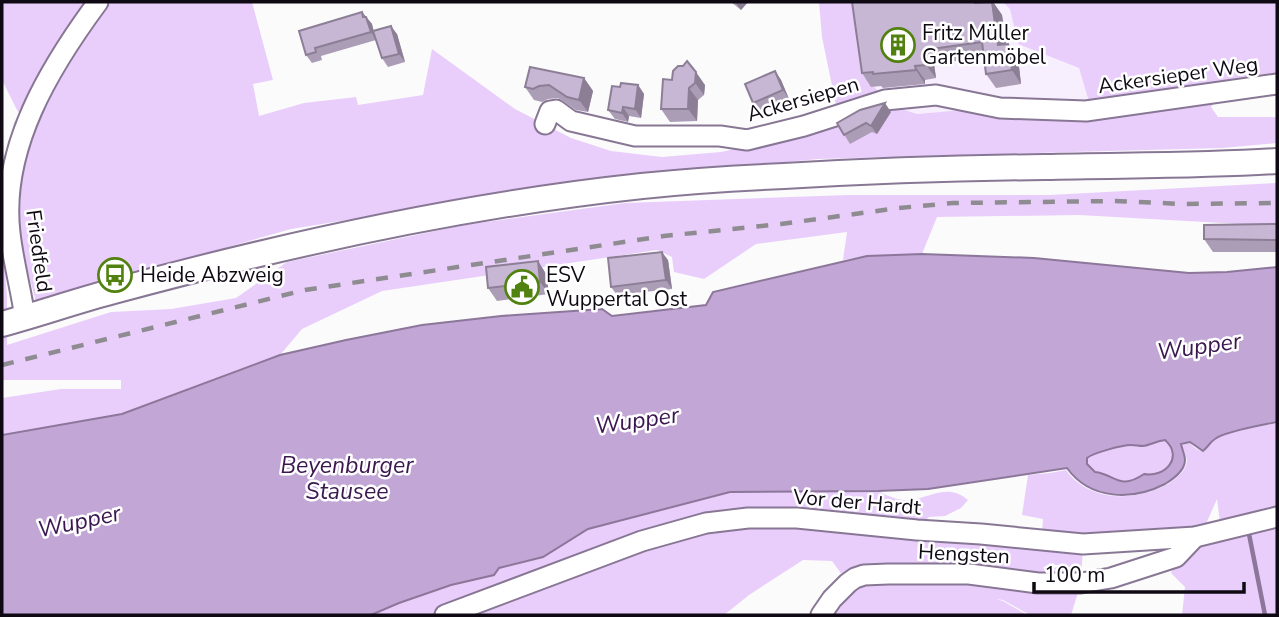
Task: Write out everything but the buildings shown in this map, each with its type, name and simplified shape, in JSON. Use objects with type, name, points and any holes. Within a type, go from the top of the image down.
[{"type":"main road","points":[[13,321],[112,291],[355,232],[467,210],[583,193],[697,180],[864,171],[1219,165],[1277,161]]},
{"type":"street","name":"Friedfeld","points":[[13,321],[9,194],[18,148],[45,85],[72,39],[99,2]]},
{"type":"street","name":"Ackersieper Weg","points":[[1086,111],[1277,84]]},
{"type":"street","name":"Ackersiepen","points":[[545,124],[550,111],[556,110],[572,121],[635,136],[720,136],[747,140],[804,126],[884,100],[936,95],[1000,108],[1086,111]]},
{"type":"street","name":"Vor der Hardt","points":[[445,615],[642,541],[706,523],[748,518],[797,518],[1083,544],[1195,537],[1277,517]]},
{"type":"street","name":"Hengsten","points":[[821,615],[848,583],[864,575],[969,574],[1038,583],[1081,583],[1111,578],[1176,557],[1195,537]]},
{"type":"shaded area","points":[[2,2],[91,2],[22,116],[2,80]]},
{"type":"shaded area","points":[[111,2],[252,2],[273,80],[253,84],[259,116],[304,103],[356,97],[358,105],[423,95],[432,49],[515,109],[571,138],[611,151],[662,157],[721,152],[753,145],[837,110],[822,37],[819,2],[854,2],[864,76],[892,106],[917,114],[985,108],[1062,121],[1093,115],[1079,68],[1018,44],[1010,9],[1003,2],[1277,2],[1277,75],[1222,94],[1211,107],[1218,117],[1277,117],[1277,143],[1222,148],[818,159],[580,182],[291,229],[36,302],[21,246],[18,195],[27,150],[48,100],[75,54]]},
{"type":"shaded area","points":[[854,2],[1003,2],[1010,9],[1018,44],[1079,68],[1094,116],[1062,121],[985,108],[917,114],[892,106],[864,76]]},
{"type":"shaded area","points":[[1277,183],[1277,226],[1079,215],[937,217],[922,254],[867,256],[843,260],[847,232],[756,244],[704,279],[674,272],[672,257],[657,250],[382,291],[302,329],[280,355],[122,414],[2,435],[2,398],[61,389],[121,389],[121,380],[2,380],[2,235],[7,296],[7,345],[111,312],[171,309],[236,298],[287,262],[464,225],[625,203],[849,195],[1049,195]]},
{"type":"shaded area","points":[[1277,423],[1277,615],[1182,615],[1185,587],[1171,573],[1180,552],[1221,531],[1217,499],[1206,524],[1178,532],[1082,537],[1042,534],[1043,519],[1022,515],[1028,475],[1066,470],[1076,481],[1099,493],[1113,496],[1140,494],[1166,485],[1182,472],[1187,461],[1182,445],[1190,443],[1203,452],[1215,440],[1227,434]]},
{"type":"shaded area","points":[[1165,440],[1173,453],[1172,459],[1170,465],[1159,473],[1120,480],[1097,473],[1087,464],[1087,458],[1108,450]]},
{"type":"shaded area","points":[[878,491],[901,500],[954,492],[968,500],[961,508],[945,516],[929,517],[917,529],[1083,544],[1081,583],[1071,615],[1030,615],[996,599],[1027,615],[829,615],[848,583],[832,561],[803,560],[749,595],[724,615],[371,615],[451,585],[493,575],[499,568],[543,557],[588,529],[730,492]]},
{"type":"water","name":"Beyenburger Stausee","points":[[922,254],[1034,258],[1189,273],[1277,267],[1277,422],[1220,436],[1203,451],[1190,442],[1181,444],[1185,460],[1181,471],[1175,477],[1152,490],[1126,495],[1099,492],[1076,479],[1067,468],[928,489],[730,492],[588,529],[543,557],[499,568],[494,575],[451,585],[371,615],[2,615],[2,435],[122,414],[280,355],[346,340],[422,325],[501,316],[602,309],[612,316],[706,305],[713,292],[867,256]],"holes":[[[1165,440],[1173,453],[1170,465],[1159,473],[1144,474],[1129,481],[1095,472],[1087,464],[1087,458],[1090,456],[1121,446],[1143,446]]]},
{"type":"waterway","points":[[1249,534],[1265,615]]},
{"type":"railway","points":[[2,365],[305,290],[664,236],[953,203],[1277,203]]},
{"type":"place","name":"Fritz Müller Gartenmöbel","points":[[898,45]]},
{"type":"place","name":"Heide Abzweig","points":[[115,275]]},
{"type":"place","name":"ESV Wuppertal Ost","points":[[522,287]]},
{"type":"water label","name":"Wupper","points":[[1199,346]]},
{"type":"water label","name":"Wupper","points":[[637,420]]},
{"type":"water label","name":"Wupper","points":[[79,521]]}]
